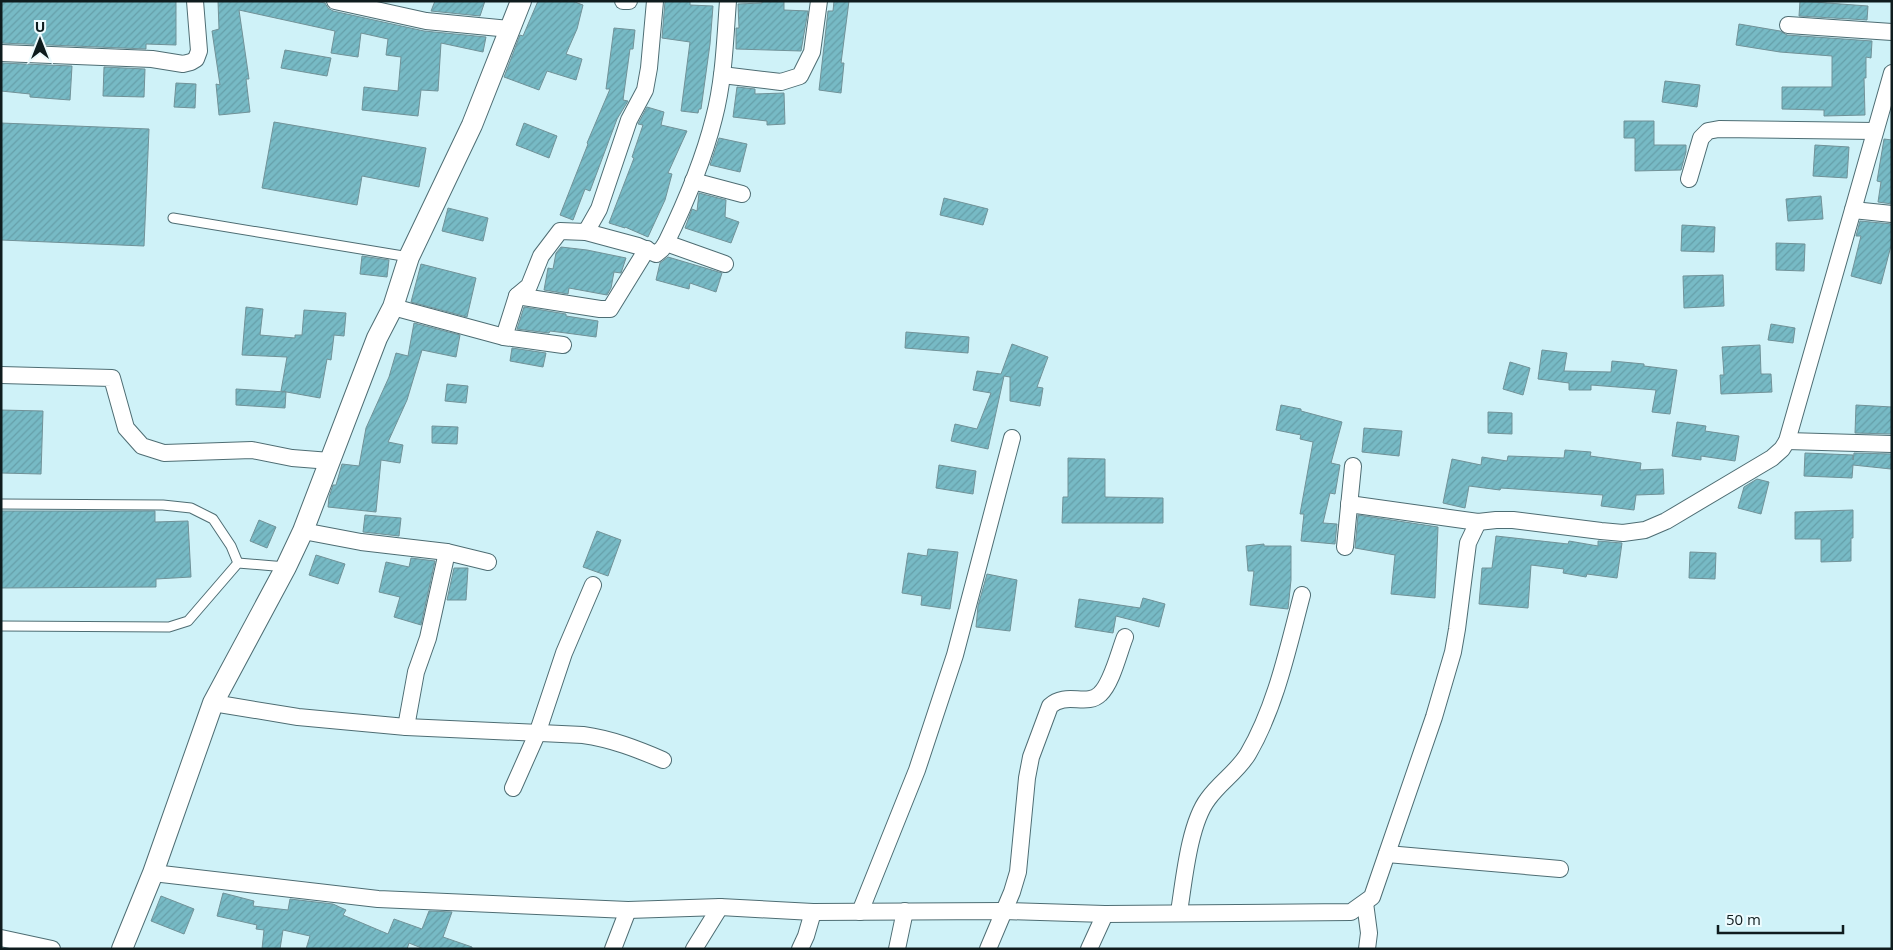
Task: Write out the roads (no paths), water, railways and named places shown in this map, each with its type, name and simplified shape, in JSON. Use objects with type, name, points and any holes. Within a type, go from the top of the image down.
[{"type":"street","points":[[1,53],[152,59],[183,64],[191,62],[196,59],[200,51],[195,1]]},
{"type":"street","points":[[335,1],[426,21],[510,29]]},
{"type":"street","points":[[122,949],[153,873],[213,704],[286,567],[303,531],[377,338],[393,307],[409,258],[472,125],[521,1]]},
{"type":"street","points":[[624,1],[629,1]]},
{"type":"street","points":[[586,232],[599,209],[629,120],[645,90],[649,68],[655,1]]},
{"type":"street","points":[[504,337],[517,296],[529,286],[541,256],[560,231],[586,232],[656,254],[662,250],[693,181],[714,119],[722,75],[728,1]]},
{"type":"street","points":[[722,75],[782,82],[800,76],[812,52],[819,1]]},
{"type":"street","points":[[1788,25],[1892,32]]},
{"type":"street","points":[[1349,504],[1478,522],[1513,520],[1623,533],[1645,530],[1666,521],[1772,458],[1782,449],[1787,441],[1892,73]]},
{"type":"street","points":[[1689,179],[1701,138],[1708,131],[1719,129],[1875,131]]},
{"type":"street","points":[[693,181],[742,194]]},
{"type":"street","points":[[1853,210],[1892,214]]},
{"type":"street","points":[[666,243],[725,264]]},
{"type":"street","points":[[517,296],[610,309],[647,250]]},
{"type":"street","points":[[393,307],[504,337],[562,345]]},
{"type":"street","points":[[1,375],[112,378],[126,428],[142,446],[164,453],[252,450],[292,458],[330,461]]},
{"type":"street","points":[[860,912],[917,770],[955,655],[1012,438]]},
{"type":"street","points":[[1787,441],[1892,444]]},
{"type":"street","points":[[1345,547],[1353,466]]},
{"type":"street","points":[[153,873],[378,899],[628,910],[720,908],[813,912],[1004,911],[1105,914],[1179,912],[1336,914],[1351,912],[1372,897],[1434,717],[1453,652],[1468,542],[1478,522]]},
{"type":"street","points":[[303,531],[361,542],[447,552],[488,562]]},
{"type":"street","points":[[406,727],[416,672],[428,638],[447,552]]},
{"type":"street","points":[[513,788],[537,734],[564,653],[593,585]]},
{"type":"street","points":[[1179,912],[1192,839],[1199,815],[1207,799],[1233,774],[1248,754],[1266,717],[1302,595]]},
{"type":"street","points":[[988,949],[1012,892],[1018,872],[1027,778],[1031,757],[1050,706],[1064,698],[1095,698],[1102,692],[1109,680],[1125,637]]},
{"type":"street","points":[[213,704],[298,717],[406,727],[537,734],[573,734],[603,738],[625,744],[663,760]]},
{"type":"street","points":[[1387,854],[1560,869]]},
{"type":"street","points":[[1366,902],[1367,949]]},
{"type":"street","points":[[694,949],[720,908]]},
{"type":"street","points":[[613,949],[628,910]]},
{"type":"street","points":[[897,949],[904,911]]},
{"type":"street","points":[[800,949],[813,912]]},
{"type":"street","points":[[1089,949],[1105,914]]},
{"type":"street","points":[[1,938],[52,949]]},
{"type":"lane","points":[[172,218],[409,258]]},
{"type":"lane","points":[[1,504],[191,508],[213,519],[231,546],[238,563]]},
{"type":"lane","points":[[238,563],[286,567]]},
{"type":"lane","points":[[1,626],[169,627],[180,625],[188,621],[238,563]]}]
